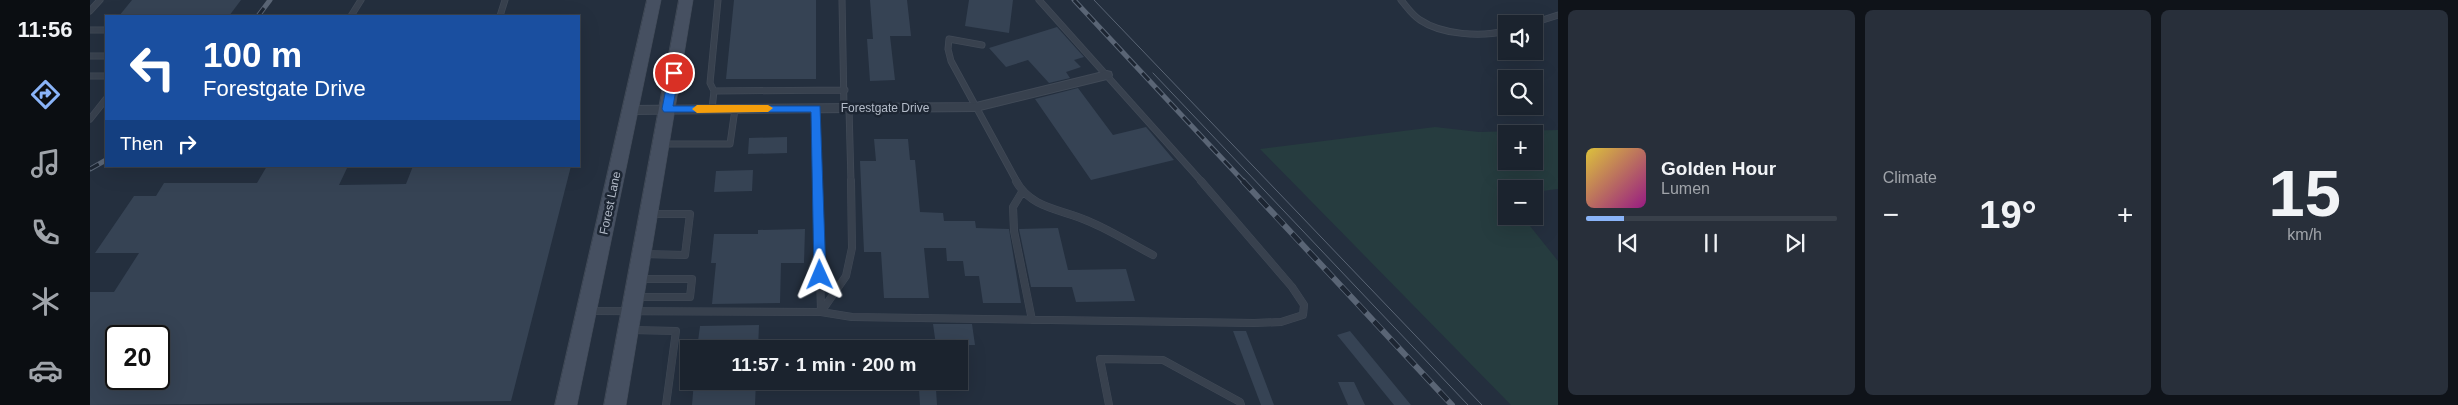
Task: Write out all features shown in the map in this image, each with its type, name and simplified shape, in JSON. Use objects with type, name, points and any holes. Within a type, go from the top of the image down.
[{"type":"main road","name":"Forest Lane","points":[[566,405],[654,0]]},
{"type":"main road","points":[[615,405],[686,0]]},
{"type":"street","name":"Forestgate Drive","points":[[630,110],[976,107],[1107,76]]},
{"type":"lane","points":[[90,11],[100,0]]},
{"type":"lane","points":[[352,15],[360,0]]},
{"type":"lane","points":[[500,15],[505,0]]},
{"type":"lane","points":[[712,109],[714,91],[710,83],[718,0]]},
{"type":"lane","points":[[821,312],[846,276],[852,248],[842,0]]},
{"type":"lane","points":[[633,304],[821,312],[852,316],[1032,320],[1274,322],[1293,320],[1303,315],[1304,305],[1292,287],[1039,0]]},
{"type":"lane","points":[[1401,0],[1411,13],[1425,23],[1475,34],[1498,34]]},
{"type":"lane","points":[[1543,20],[1558,15]]},
{"type":"lane","points":[[90,30],[105,30]]},
{"type":"lane","points":[[982,44],[949,38],[948,50],[976,107],[1022,192],[1048,210],[1087,220],[1153,255]]},
{"type":"lane","points":[[90,56],[105,56]]},
{"type":"lane","points":[[90,76],[105,76]]},
{"type":"lane","points":[[714,91],[845,90]]},
{"type":"lane","points":[[90,119],[105,100]]},
{"type":"lane","points":[[816,108],[821,312]]},
{"type":"lane","points":[[660,144],[730,144],[735,109]]},
{"type":"lane","points":[[1022,192],[1013,207],[1014,231],[1032,320]]},
{"type":"lane","points":[[641,254],[684,255],[690,214],[648,214]]},
{"type":"lane","points":[[586,311],[690,297],[692,279],[637,279]]},
{"type":"lane","points":[[628,330],[676,331],[666,405]]},
{"type":"lane","points":[[1109,405],[1100,359],[1163,360],[1240,402],[1241,405]]},
{"type":"green space","points":[[1435,127],[1479,132],[1498,132],[1498,170],[1543,170],[1543,130],[1558,130],[1558,189],[1543,191],[1543,180],[1498,180],[1498,225],[1529,225],[1558,261],[1558,405],[1511,405],[1260,149]]},
{"type":"building","points":[[132,0],[241,0],[230,15],[120,15]]},
{"type":"building","points":[[734,0],[816,0],[816,79],[726,79]]},
{"type":"building","points":[[870,0],[907,0],[911,36],[890,36],[895,80],[870,81],[867,39],[873,39]]},
{"type":"building","points":[[969,0],[1013,0],[1009,33],[965,26]]},
{"type":"building","points":[[1057,27],[1084,57],[1074,60],[1081,67],[1066,72],[1070,78],[1049,83],[1028,60],[1006,67],[989,48]]},
{"type":"building","points":[[1078,88],[1113,135],[1146,127],[1174,160],[1091,180],[1035,99]]},
{"type":"building","points":[[787,137],[787,153],[748,154],[749,138]]},
{"type":"building","points":[[874,139],[908,139],[910,160],[915,160],[920,212],[943,213],[944,221],[975,221],[976,228],[1009,229],[1021,303],[983,303],[979,276],[965,276],[963,261],[947,261],[946,248],[924,248],[929,298],[884,298],[881,252],[864,252],[860,161],[876,161]]},
{"type":"building","points":[[266,167],[348,167],[339,185],[406,184],[413,167],[571,167],[511,401],[90,405],[90,292],[114,292],[139,253],[95,253],[134,196],[156,196],[164,183],[257,183]]},
{"type":"building","points":[[753,170],[752,191],[714,192],[716,171]]},
{"type":"building","points":[[1058,228],[1068,270],[1126,269],[1135,301],[1076,302],[1072,287],[1031,287],[1019,229]]},
{"type":"building","points":[[805,229],[804,263],[781,263],[780,303],[712,304],[716,263],[711,263],[714,234],[758,234],[758,230]]},
{"type":"building","points":[[933,324],[972,324],[975,345],[968,345],[968,340],[935,340]]},
{"type":"building","points":[[759,325],[758,340],[698,340],[700,326]]},
{"type":"building","points":[[1233,331],[1246,331],[1274,405],[1261,405]]},
{"type":"building","points":[[1350,331],[1411,405],[1394,405],[1337,335]]},
{"type":"building","points":[[1338,382],[1354,382],[1365,405],[1348,405]]},
{"type":"building","points":[[693,390],[756,390],[755,405],[692,405]]},
{"type":"building","points":[[919,390],[936,390],[937,405],[920,405]]},
{"type":"tram line","points":[[1094,0],[1482,405]]},
{"type":"tram line","points":[[1153,73],[1468,405]]},
{"type":"railway","points":[[259,15],[270,0]]},
{"type":"railway","points":[[1074,0],[1244,182]]},
{"type":"railway","points":[[90,169],[105,161]]},
{"type":"railway","points":[[1243,181],[1452,405]]},
{"type":"slow traffic","points":[[697,109],[768,108]]},
{"type":"route","points":[[674,73],[667,109],[816,108],[820,275]]}]
